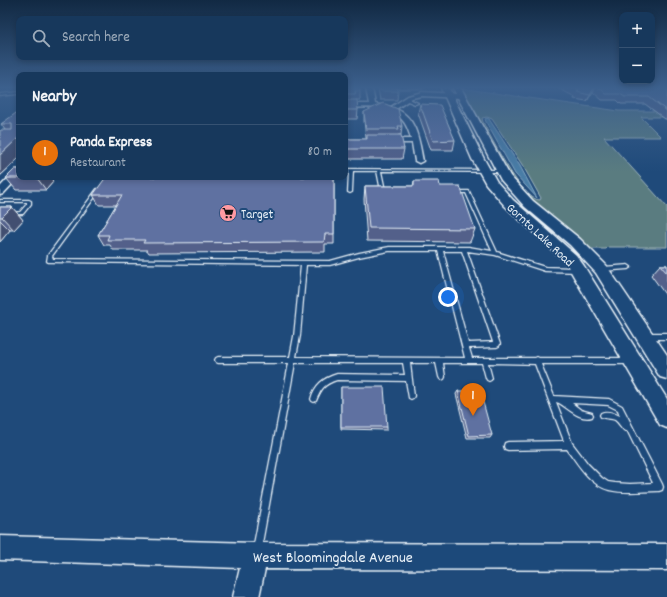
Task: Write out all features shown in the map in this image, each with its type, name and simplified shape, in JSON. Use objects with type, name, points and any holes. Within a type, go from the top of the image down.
[{"type":"street","points":[[403,116],[410,124],[419,161]]},
{"type":"street","name":"Gornto Lake Road","points":[[462,116],[484,171],[509,203],[545,234],[579,270],[667,418]]},
{"type":"street","name":"Gornto Lake Road","points":[[466,116],[500,171],[520,196],[579,245],[601,269],[667,371]]},
{"type":"street","points":[[376,141],[414,141]]},
{"type":"street","points":[[0,192],[16,175]]},
{"type":"street","points":[[579,270],[601,269]]},
{"type":"street","name":"West Bloomingdale Avenue","points":[[0,548],[144,554],[255,556],[667,557]]},
{"type":"street","points":[[246,597],[255,556]]},
{"type":"lane","points":[[350,192],[351,170],[500,171]]},
{"type":"lane","points":[[379,170],[383,191],[390,191]]},
{"type":"lane","points":[[103,183],[50,256],[50,261],[304,264],[330,263],[366,253],[389,249],[464,249],[495,253],[545,268],[579,270]]},
{"type":"lane","points":[[453,192],[468,192],[495,253]]},
{"type":"lane","points":[[0,201],[29,201],[29,204],[21,213],[0,214]]},
{"type":"lane","points":[[440,249],[469,360]]},
{"type":"lane","points":[[464,249],[497,344],[465,346]]},
{"type":"lane","points":[[255,556],[293,360],[297,336],[304,264]]},
{"type":"lane","points":[[601,269],[628,266]]},
{"type":"lane","points":[[645,336],[667,336]]},
{"type":"lane","points":[[218,360],[634,361]]},
{"type":"lane","points":[[406,360],[411,396]]},
{"type":"lane","points":[[439,360],[442,377]]},
{"type":"lane","points":[[484,360],[489,378]]},
{"type":"lane","points":[[537,360],[569,445],[590,472],[604,484],[613,487],[659,487],[620,408],[614,404],[600,401],[552,399]]},
{"type":"lane","points":[[314,398],[320,386],[327,380],[337,377],[408,378]]},
{"type":"lane","points":[[561,400],[573,409],[590,415]]},
{"type":"lane","points":[[603,415],[616,416],[622,422],[648,471],[654,477]]},
{"type":"lane","points":[[508,446],[569,445]]},
{"type":"green space","points":[[476,116],[667,116],[641,117],[661,137],[604,137],[667,207],[667,247],[608,247],[606,249],[588,249],[514,185]],"holes":[[[487,117],[492,119],[523,166],[541,198],[540,200],[533,198],[516,180],[493,141],[482,118]]]},
{"type":"water","points":[[487,118],[520,166],[537,198],[515,174],[486,122],[485,119]]},
{"type":"building","points":[[12,116],[16,116],[16,140],[0,155],[0,131],[12,130],[12,124],[1,124]]},
{"type":"building","points":[[364,116],[400,116],[402,126],[398,126],[399,129],[366,129]]},
{"type":"building","points":[[424,116],[445,116],[455,140],[433,141]]},
{"type":"building","points":[[367,135],[401,135],[404,149],[348,149],[348,139],[367,139]]},
{"type":"building","points":[[15,169],[16,169],[16,178],[6,178]]},
{"type":"building","name":"Target","points":[[104,180],[334,180],[334,234],[325,234],[324,242],[143,243],[145,240],[107,240],[109,235],[98,235],[122,195],[93,195]]},
{"type":"building","points":[[414,181],[439,181],[440,186],[460,186],[475,229],[369,228],[365,186],[414,186]]},
{"type":"building","points":[[0,207],[12,207],[2,217],[0,217]]},
{"type":"building","points":[[660,265],[667,265],[667,273]]},
{"type":"building","points":[[341,387],[384,387],[387,427],[341,427]]},
{"type":"building","points":[[458,391],[480,391],[492,435],[469,436]]},
{"type":"place","name":"Target","points":[[228,213]]},
{"type":"place","name":"Panda Express","points":[[473,416]]}]
